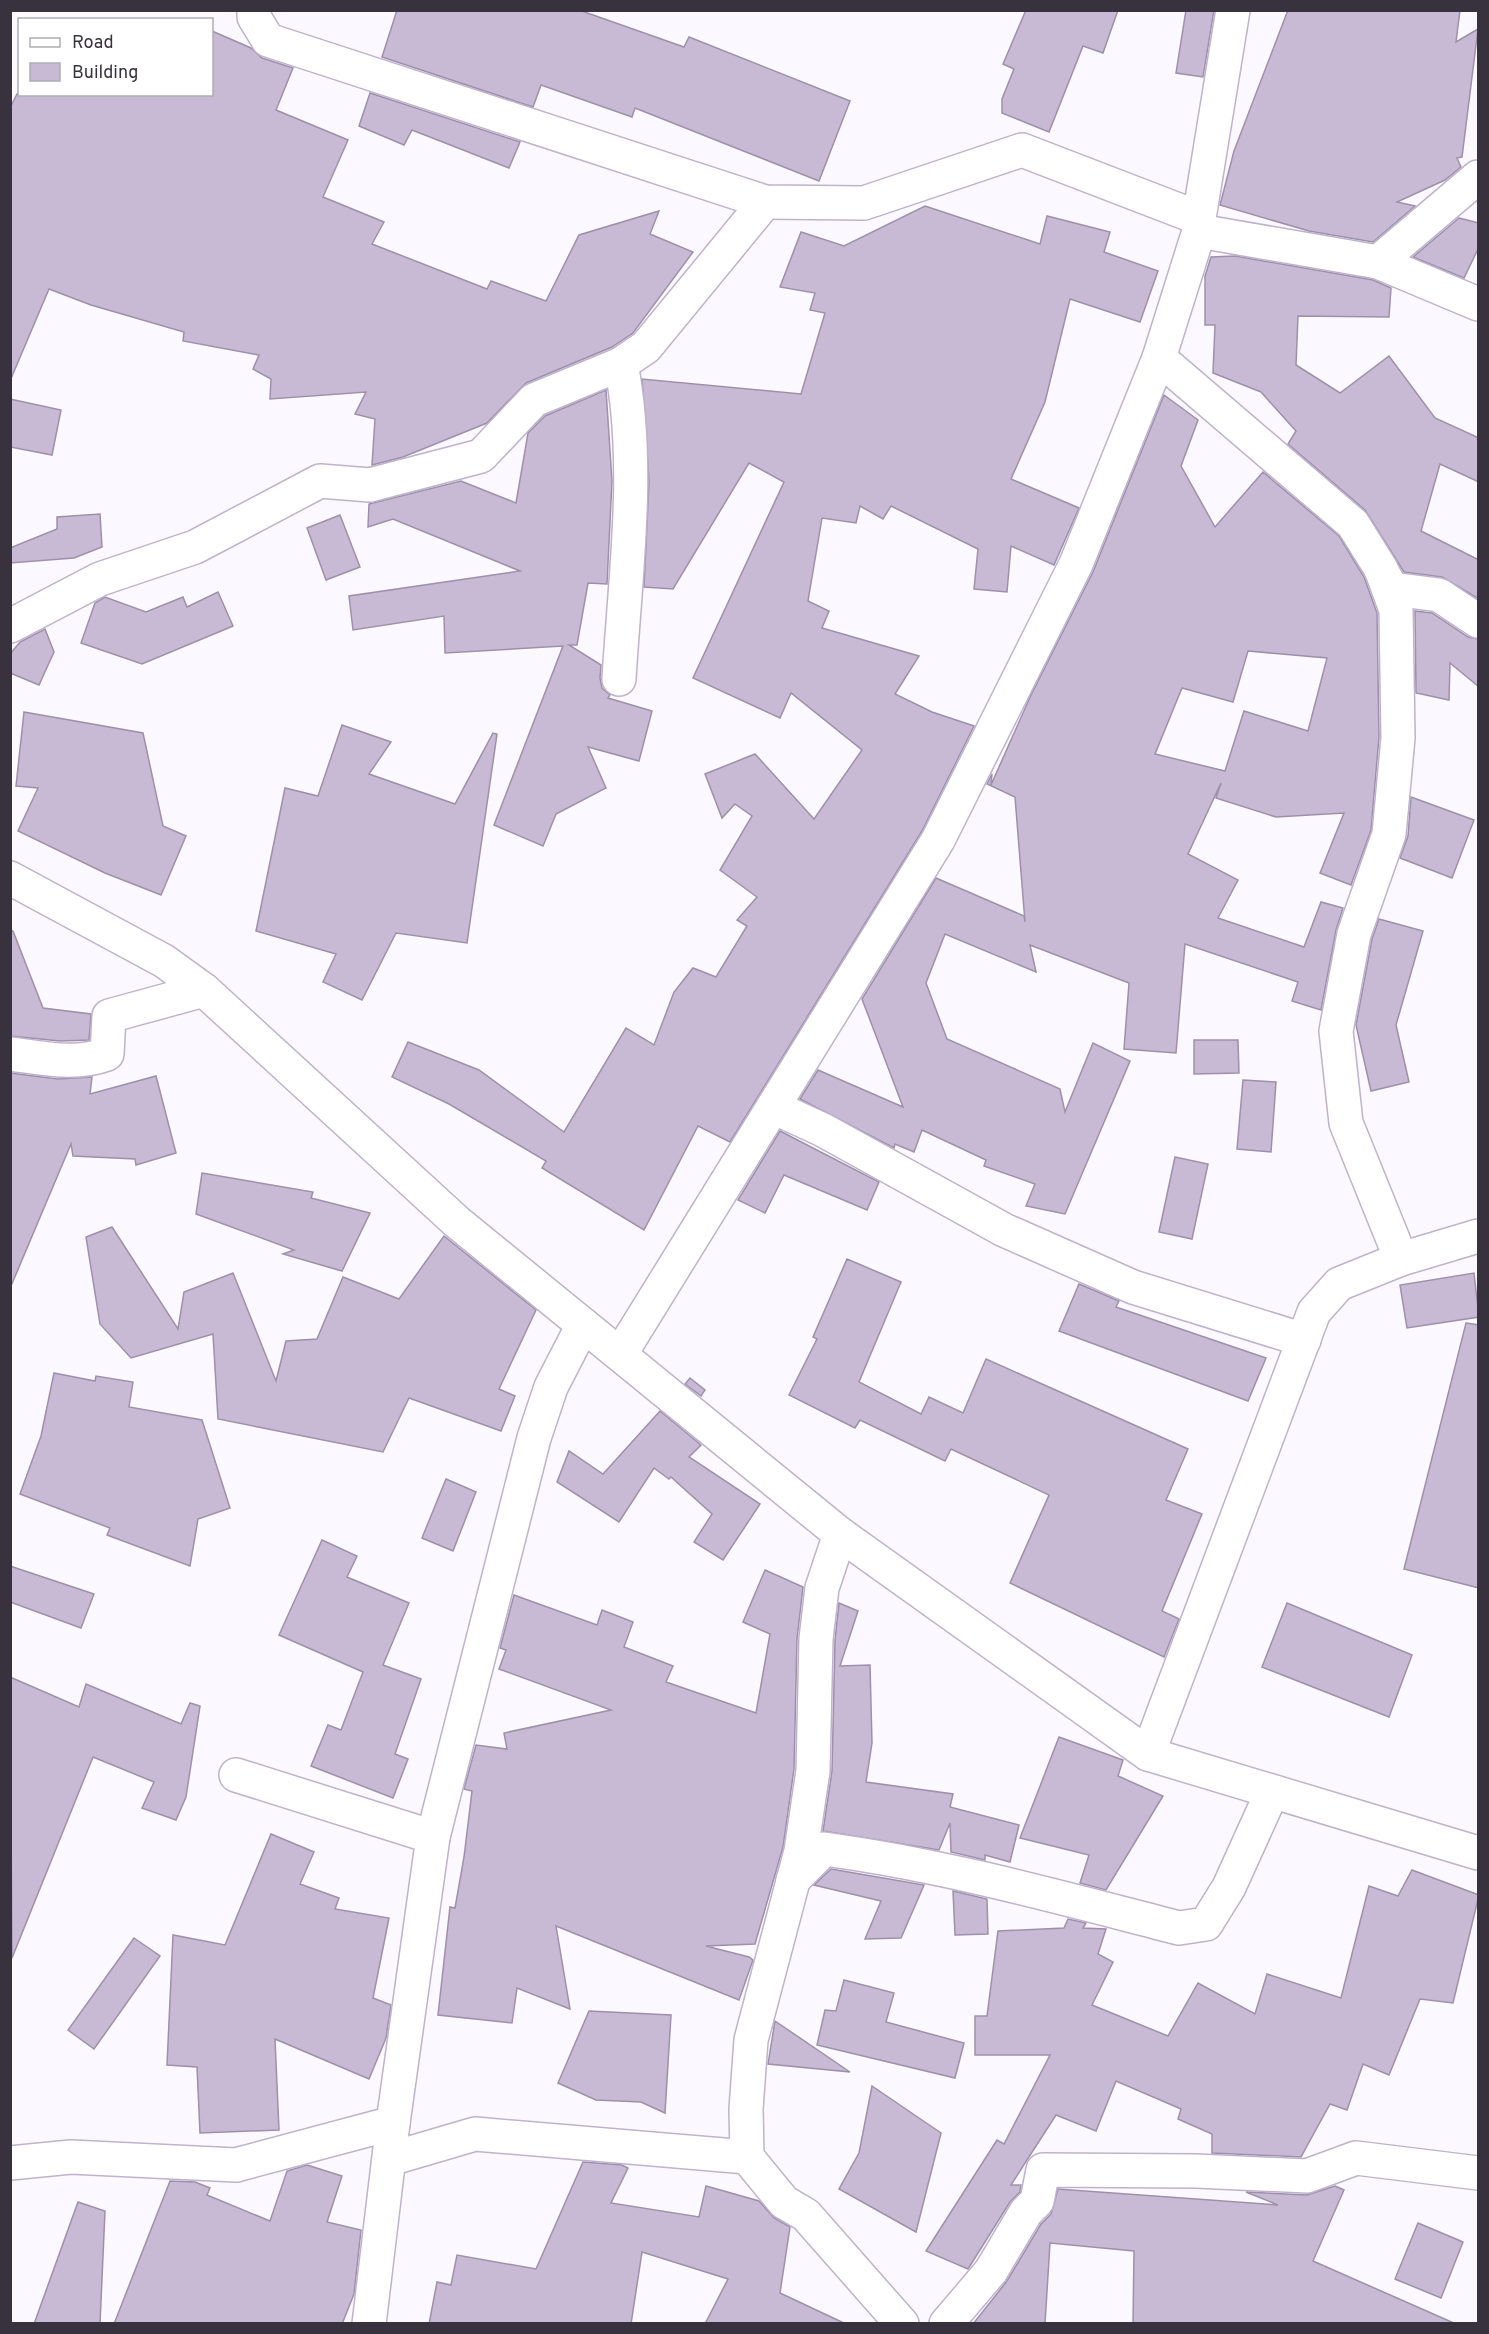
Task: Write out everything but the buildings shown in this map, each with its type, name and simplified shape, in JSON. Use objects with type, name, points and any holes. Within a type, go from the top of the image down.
[{"type":"street","points":[[254,10],[254,17],[268,40],[765,202],[864,203],[1022,150],[1199,224],[1378,262],[1479,304]]},
{"type":"street","points":[[621,1353],[938,840],[1076,564],[1159,358],[1199,224],[1233,10]]},
{"type":"street","points":[[1378,262],[1479,177]]},
{"type":"street","points":[[10,626],[99,579],[195,547],[320,481],[370,485],[481,456],[534,400],[621,364],[646,347],[765,202]]},
{"type":"street","points":[[1159,358],[1353,524],[1392,589],[1439,595],[1479,621]]},
{"type":"street","points":[[619,679],[630,451],[629,407],[621,364]]},
{"type":"street","points":[[1381,569],[1396,610],[1398,738],[1389,834],[1354,934],[1336,1031],[1346,1123],[1401,1259]]},
{"type":"street","points":[[10,878],[165,961],[204,990],[457,1222],[583,1325],[621,1353],[840,1534],[1148,1754],[1479,1853]]},
{"type":"street","points":[[10,1054],[76,1062],[93,1059],[107,1054],[109,1016],[204,990]]},
{"type":"street","points":[[773,1107],[823,1130],[1004,1230],[1133,1287],[1304,1340]]},
{"type":"street","points":[[1148,1754],[1314,1312],[1339,1284],[1401,1259],[1479,1236]]},
{"type":"street","points":[[369,2324],[393,2123],[433,1837],[534,1438],[551,1387],[583,1325]]},
{"type":"street","points":[[840,1534],[822,1588],[816,1639],[813,1771],[801,1851],[751,2040],[746,2109],[747,2157],[784,2202],[806,2215],[902,2324]]},
{"type":"street","points":[[236,1775],[433,1837]]},
{"type":"street","points":[[794,1880],[824,1849],[874,1856],[1008,1884],[1179,1928],[1206,1924],[1229,1887],[1272,1792]]},
{"type":"street","points":[[10,2163],[71,2157],[236,2165],[393,2123]]},
{"type":"street","points":[[390,2159],[475,2134],[747,2157]]},
{"type":"street","points":[[946,2324],[991,2271],[1026,2212],[1037,2201],[1043,2170],[1196,2171],[1307,2176],[1356,2158],[1479,2173]]}]
